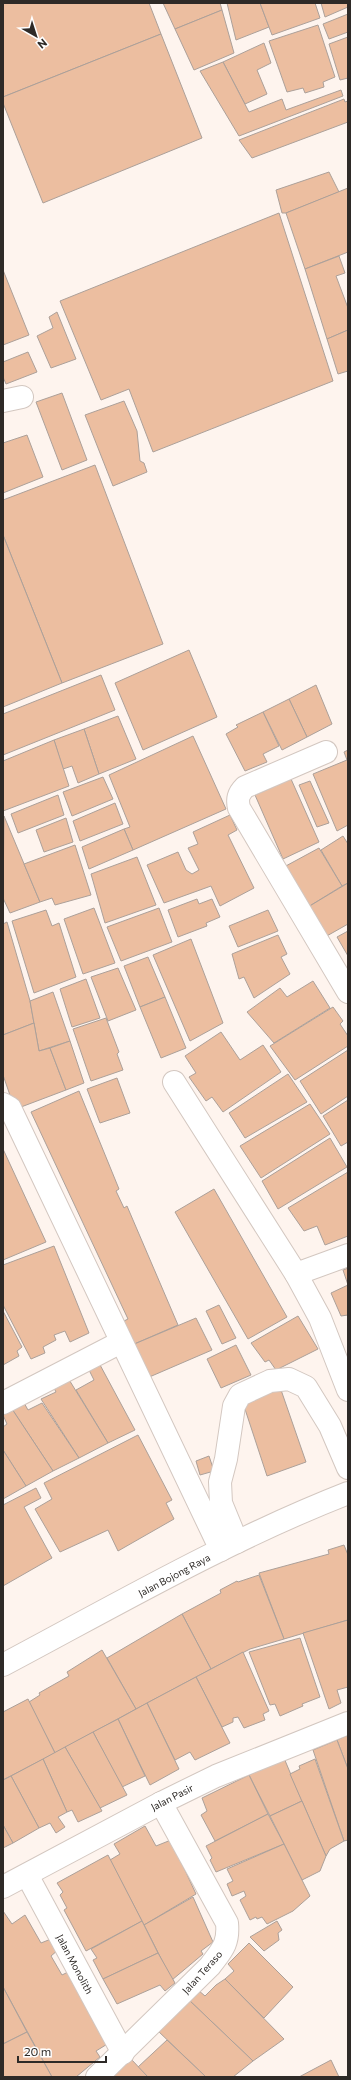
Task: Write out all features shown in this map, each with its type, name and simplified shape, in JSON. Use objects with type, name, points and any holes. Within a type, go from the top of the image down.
[{"type":"street","points":[[326,752],[245,788],[239,793],[238,808],[348,992]]},
{"type":"street","points":[[174,1082],[296,1274],[320,1318],[348,1390]]},
{"type":"street","points":[[3,1104],[10,1108],[121,1342],[229,1546]]},
{"type":"street","points":[[296,1274],[348,1255]]},
{"type":"street","points":[[3,1403],[121,1342]]},
{"type":"street","points":[[229,1546],[221,1503],[220,1482],[226,1458],[234,1406],[240,1395],[270,1381],[289,1379],[306,1387],[330,1426],[348,1468]]},
{"type":"street","name":"Jalan Bojong Raya","points":[[3,1666],[229,1546],[290,1516],[348,1493]]},
{"type":"street","name":"Jalan Pasir","points":[[3,1887],[160,1802],[216,1776],[348,1723]]},
{"type":"street","name":"Jalan Teraso","points":[[97,2077],[210,1966],[222,1951],[228,1938],[227,1923],[160,1802]]},
{"type":"street","name":"Jalan Monolith","points":[[27,1875],[123,2053]]},
{"type":"building","points":[[3,3],[149,3],[161,34],[3,97]]},
{"type":"building","points":[[163,3],[220,3],[222,10],[175,29]]},
{"type":"building","points":[[227,3],[260,3],[269,27],[236,40]]},
{"type":"building","points":[[260,3],[315,3],[320,18],[272,35]]},
{"type":"building","points":[[321,3],[348,3],[348,7],[325,17]]},
{"type":"building","points":[[222,10],[234,53],[194,70],[175,29]]},
{"type":"building","points":[[348,14],[348,32],[329,39],[323,24]]},
{"type":"building","points":[[318,25],[335,77],[323,82],[324,87],[305,93],[303,88],[287,92],[269,41]]},
{"type":"building","points":[[161,34],[202,138],[43,203],[3,103],[3,97]]},
{"type":"building","points":[[348,37],[348,78],[340,80],[329,44]]},
{"type":"building","points":[[264,43],[271,63],[257,70],[267,94],[245,104],[223,62]]},
{"type":"building","points":[[223,62],[249,112],[282,99],[286,110],[341,90],[343,96],[239,136],[200,71]]},
{"type":"building","points":[[344,99],[345,102],[348,101],[348,122],[252,158],[239,140]]},
{"type":"building","points":[[329,172],[339,192],[286,213],[282,213],[276,190]]},
{"type":"building","points":[[348,188],[348,252],[305,269],[286,213]]},
{"type":"building","points":[[279,213],[333,381],[153,452],[129,389],[101,400],[60,301]]},
{"type":"building","points":[[339,256],[345,273],[336,276],[348,308],[348,330],[327,339],[305,269]]},
{"type":"building","points":[[3,270],[29,335],[3,345]]},
{"type":"building","points":[[57,312],[76,359],[51,368],[37,336],[53,328],[49,317]]},
{"type":"building","points":[[348,330],[348,371],[338,374],[327,339]]},
{"type":"building","points":[[28,352],[37,372],[6,384],[3,377],[3,362]]},
{"type":"building","points":[[62,393],[87,460],[62,470],[36,402]]},
{"type":"building","points":[[124,401],[137,431],[140,461],[144,463],[147,472],[113,486],[85,415]]},
{"type":"building","points":[[27,435],[43,477],[3,493],[3,443]]},
{"type":"building","points":[[95,465],[163,644],[62,683],[3,535],[3,500]]},
{"type":"building","points":[[3,535],[62,683],[3,707]]},
{"type":"building","points":[[189,650],[217,717],[143,750],[115,683]]},
{"type":"building","points":[[101,675],[115,710],[3,755],[3,714]]},
{"type":"building","points":[[316,685],[332,724],[307,737],[289,699]]},
{"type":"building","points":[[289,699],[307,737],[282,750],[263,712]]},
{"type":"building","points":[[263,712],[279,746],[263,754],[267,762],[245,771],[226,734],[238,727],[236,725]]},
{"type":"building","points":[[118,716],[136,759],[99,774],[84,729]]},
{"type":"building","points":[[84,729],[99,774],[78,783],[72,766],[63,769],[54,740]]},
{"type":"building","points":[[193,736],[226,809],[133,850],[124,829],[130,827],[109,775]]},
{"type":"building","points":[[54,740],[69,786],[3,811],[3,761]]},
{"type":"building","points":[[348,750],[348,825],[337,831],[313,774],[347,760],[344,752]]},
{"type":"building","points":[[103,777],[113,799],[72,816],[63,792]]},
{"type":"building","points":[[291,779],[319,842],[283,859],[255,795]]},
{"type":"building","points":[[310,781],[329,823],[317,827],[299,785]]},
{"type":"building","points":[[58,795],[64,815],[18,833],[11,814]]},
{"type":"building","points":[[115,803],[123,824],[80,841],[73,821]]},
{"type":"building","points":[[230,815],[237,830],[228,835],[254,888],[220,906],[211,886],[164,903],[147,865],[178,852],[186,870],[192,874],[199,870],[188,848],[198,844],[193,832]]},
{"type":"building","points":[[4,816],[40,902],[10,913],[3,898]]},
{"type":"building","points":[[66,818],[73,842],[44,852],[36,830]]},
{"type":"building","points":[[124,829],[133,850],[89,869],[82,847]]},
{"type":"building","points":[[343,836],[348,844],[348,883],[342,886],[321,850]]},
{"type":"building","points":[[75,845],[91,895],[55,905],[52,898],[40,902],[24,864]]},
{"type":"building","points":[[319,848],[342,886],[308,907],[284,867]]},
{"type":"building","points":[[137,857],[156,905],[105,923],[91,874]]},
{"type":"building","points":[[348,883],[348,924],[325,937],[308,907]]},
{"type":"building","points":[[197,899],[199,904],[212,899],[220,917],[206,923],[207,926],[178,937],[168,910]]},
{"type":"building","points":[[94,908],[115,963],[83,974],[64,919]]},
{"type":"building","points":[[159,908],[172,942],[121,961],[107,927]]},
{"type":"building","points":[[46,910],[52,926],[59,923],[76,977],[34,993],[12,921]]},
{"type":"building","points":[[268,910],[278,931],[238,947],[229,926]]},
{"type":"building","points":[[7,922],[30,1001],[34,1023],[3,1035],[3,924]]},
{"type":"building","points":[[348,931],[348,956],[337,937]]},
{"type":"building","points":[[278,935],[287,954],[281,957],[290,974],[254,998],[244,977],[239,979],[232,954]]},
{"type":"building","points":[[191,939],[223,1023],[190,1041],[153,955]]},
{"type":"building","points":[[148,957],[165,997],[140,1007],[124,966]]},
{"type":"building","points":[[118,968],[136,1010],[108,1021],[91,977]]},
{"type":"building","points":[[86,979],[100,1018],[72,1027],[60,989]]},
{"type":"building","points":[[313,981],[330,1008],[274,1043],[247,1012],[280,988],[287,997]]},
{"type":"building","points":[[53,992],[70,1041],[39,1051],[30,1001]]},
{"type":"building","points":[[165,997],[186,1048],[161,1058],[140,1007]]},
{"type":"building","points":[[333,1007],[343,1021],[340,1024],[348,1036],[348,1046],[295,1080],[270,1046]]},
{"type":"building","points":[[106,1018],[119,1052],[117,1054],[123,1070],[91,1081],[73,1029]]},
{"type":"building","points":[[34,1023],[39,1051],[50,1048],[66,1090],[21,1107],[12,1101],[3,1075],[3,1035]]},
{"type":"building","points":[[221,1032],[240,1060],[263,1045],[281,1072],[223,1112],[212,1097],[206,1101],[189,1077],[196,1073],[185,1056]]},
{"type":"building","points":[[70,1041],[84,1083],[66,1090],[50,1048]]},
{"type":"building","points":[[348,1050],[348,1096],[321,1114],[300,1081]]},
{"type":"building","points":[[288,1074],[307,1102],[245,1138],[229,1113]]},
{"type":"building","points":[[117,1078],[130,1113],[100,1123],[87,1089]]},
{"type":"building","points":[[79,1091],[119,1189],[116,1191],[124,1208],[127,1206],[178,1325],[132,1345],[122,1322],[128,1319],[31,1112]]},
{"type":"building","points":[[348,1100],[348,1142],[341,1146],[323,1116]]},
{"type":"building","points":[[310,1104],[330,1134],[261,1178],[240,1146]]},
{"type":"building","points":[[330,1138],[347,1167],[278,1209],[262,1181]]},
{"type":"building","points":[[3,1149],[46,1242],[3,1260]]},
{"type":"building","points":[[348,1172],[348,1236],[325,1245],[317,1226],[304,1231],[288,1208]]},
{"type":"building","points":[[214,1189],[287,1317],[248,1339],[175,1212]]},
{"type":"building","points":[[54,1246],[89,1333],[70,1342],[65,1331],[54,1335],[56,1340],[43,1347],[45,1353],[31,1359],[3,1305],[3,1265]]},
{"type":"building","points":[[348,1268],[348,1285],[343,1270]]},
{"type":"building","points":[[348,1285],[348,1315],[341,1316],[331,1293]]},
{"type":"building","points":[[219,1305],[236,1338],[222,1344],[206,1311]]},
{"type":"building","points":[[3,1311],[22,1347],[17,1351],[19,1356],[3,1365]]},
{"type":"building","points":[[298,1316],[318,1349],[276,1370],[269,1360],[265,1362],[251,1343]]},
{"type":"building","points":[[196,1318],[212,1350],[147,1378],[132,1345]]},
{"type":"building","points":[[236,1345],[251,1375],[221,1388],[207,1359]]},
{"type":"building","points":[[99,1363],[135,1430],[108,1443],[76,1390],[94,1380],[89,1370]]},
{"type":"building","points":[[68,1378],[108,1443],[79,1458],[41,1399],[56,1392],[53,1386]]},
{"type":"building","points":[[280,1387],[306,1462],[267,1476],[242,1400]]},
{"type":"building","points":[[23,1401],[28,1410],[42,1403],[79,1458],[53,1471],[12,1409]]},
{"type":"building","points":[[12,1409],[53,1471],[26,1486],[3,1450],[3,1427],[7,1424],[3,1415]]},
{"type":"building","points":[[138,1435],[172,1500],[166,1503],[174,1519],[118,1551],[108,1530],[60,1552],[35,1509],[52,1499],[44,1483]]},
{"type":"building","points":[[3,1450],[26,1486],[3,1499]]},
{"type":"building","points":[[209,1456],[214,1471],[200,1475],[196,1461]]},
{"type":"building","points":[[36,1488],[41,1498],[24,1507],[52,1558],[3,1586],[3,1505]]},
{"type":"building","points":[[344,1545],[348,1555],[348,1620],[284,1639],[259,1573],[329,1554],[328,1550]]},
{"type":"building","points":[[259,1575],[284,1639],[250,1649],[211,1669],[182,1614],[221,1593],[220,1590],[237,1581],[238,1582]]},
{"type":"building","points":[[182,1614],[211,1669],[136,1709],[107,1658]]},
{"type":"building","points":[[348,1620],[348,1687],[337,1690],[341,1703],[329,1709],[303,1633]]},
{"type":"building","points":[[300,1638],[320,1697],[302,1704],[303,1706],[280,1716],[275,1704],[270,1705],[249,1652]]},
{"type":"building","points":[[102,1650],[136,1709],[55,1753],[29,1702],[40,1695],[39,1693],[69,1676],[67,1672]]},
{"type":"building","points":[[243,1652],[269,1711],[263,1714],[265,1720],[244,1728],[238,1717],[233,1718],[233,1722],[222,1727],[196,1677]]},
{"type":"building","points":[[196,1677],[230,1743],[195,1760],[190,1752],[175,1760],[147,1703]]},
{"type":"building","points":[[28,1699],[55,1753],[3,1780],[3,1712]]},
{"type":"building","points":[[147,1703],[179,1769],[150,1785],[118,1719]]},
{"type":"building","points":[[118,1719],[145,1776],[122,1787],[93,1732]]},
{"type":"building","points":[[93,1732],[127,1795],[100,1808],[65,1747]]},
{"type":"building","points":[[348,1735],[348,1769],[337,1740]]},
{"type":"building","points":[[337,1740],[348,1769],[348,1840],[344,1841],[313,1750]]},
{"type":"building","points":[[65,1747],[102,1811],[78,1822],[72,1810],[67,1812],[43,1759]]},
{"type":"building","points":[[284,1758],[302,1801],[270,1816],[249,1775]]},
{"type":"building","points":[[43,1759],[67,1812],[58,1817],[65,1827],[56,1833],[50,1823],[39,1828],[11,1776]]},
{"type":"building","points":[[315,1759],[344,1841],[330,1849],[326,1856],[290,1774],[300,1769],[299,1766]]},
{"type":"building","points":[[249,1775],[268,1814],[215,1841],[201,1815],[207,1811],[202,1798]]},
{"type":"building","points":[[11,1776],[39,1828],[13,1843],[3,1825],[3,1780]]},
{"type":"building","points":[[302,1801],[326,1856],[320,1871],[302,1880],[270,1816]]},
{"type":"building","points":[[268,1814],[284,1844],[216,1872],[210,1860],[212,1858],[206,1846]]},
{"type":"building","points":[[3,1825],[13,1843],[3,1848]]},
{"type":"building","points":[[145,1826],[156,1846],[171,1840],[196,1894],[144,1925],[110,1860],[120,1854],[114,1844]]},
{"type":"building","points":[[284,1844],[310,1896],[293,1911],[267,1924],[262,1917],[257,1919],[256,1917],[250,1920],[240,1900],[246,1896],[244,1891],[232,1896],[227,1884],[233,1881],[227,1869]]},
{"type":"building","points":[[108,1855],[142,1921],[86,1951],[64,1910],[67,1908],[60,1895],[63,1892],[57,1883]]},
{"type":"building","points":[[193,1897],[213,1942],[201,1951],[203,1954],[172,1980],[144,1925]]},
{"type":"building","points":[[3,1911],[12,1924],[25,1915],[41,1943],[51,1939],[58,1950],[51,1956],[62,1975],[68,1972],[109,2043],[96,2051],[100,2057],[76,2077],[52,2077],[3,1987]]},
{"type":"building","points":[[142,1921],[158,1953],[103,1979],[93,1960],[97,1958],[91,1949]]},
{"type":"building","points":[[277,1921],[282,1930],[278,1933],[279,1940],[264,1951],[250,1937]]},
{"type":"building","points":[[249,1943],[293,1987],[264,2018],[225,1979],[234,1971],[228,1964]]},
{"type":"building","points":[[158,1953],[175,1983],[165,1991],[160,1985],[117,2004],[103,1979]]},
{"type":"building","points":[[225,1979],[284,2039],[253,2061],[189,2000],[198,1990],[205,1996],[216,1985]]},
{"type":"building","points":[[3,1987],[27,2032],[3,2044]]},
{"type":"building","points":[[189,2000],[253,2061],[233,2077],[206,2077],[157,2030]]},
{"type":"building","points":[[27,2032],[52,2077],[3,2077],[3,2044]]},
{"type":"building","points":[[167,2040],[206,2077],[148,2077],[138,2067]]},
{"type":"building","points":[[131,2059],[148,2077],[112,2077]]},
{"type":"building","points":[[331,2060],[339,2077],[299,2077]]}]
